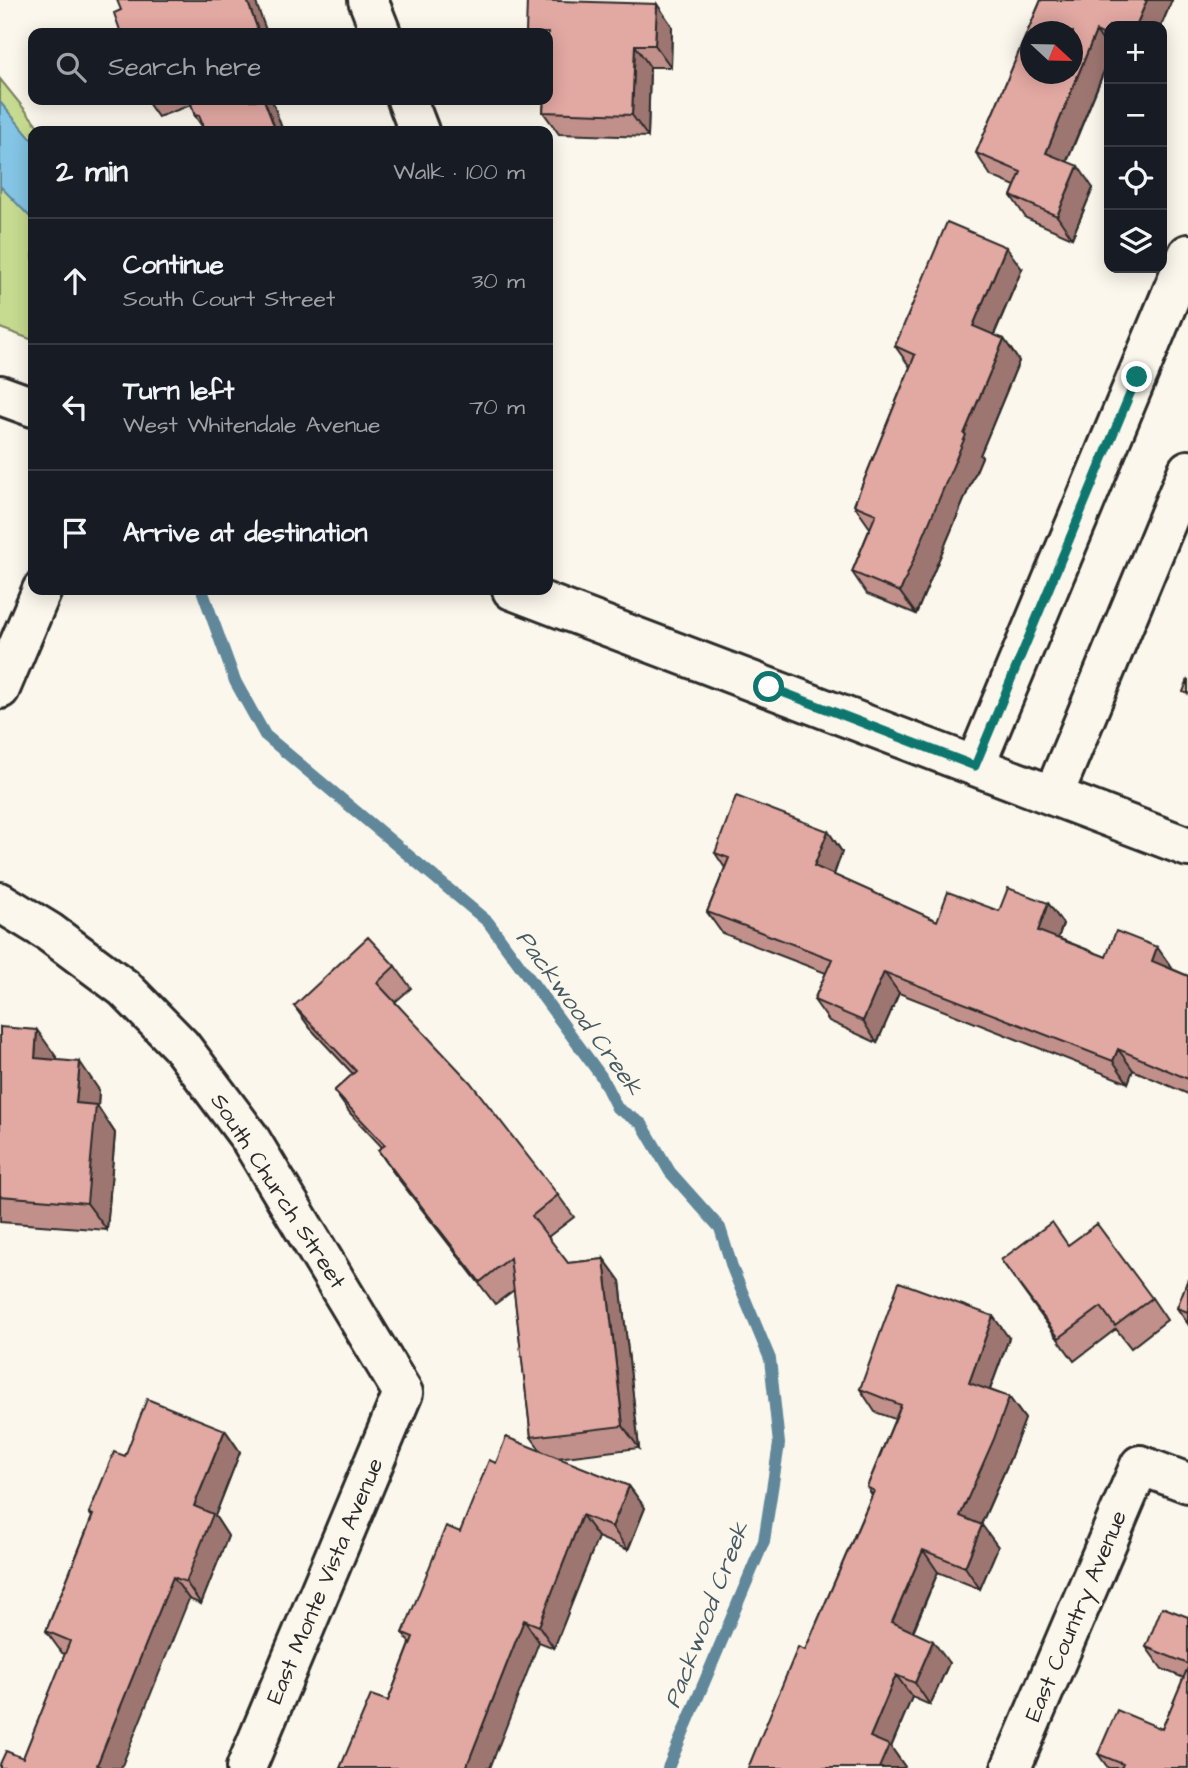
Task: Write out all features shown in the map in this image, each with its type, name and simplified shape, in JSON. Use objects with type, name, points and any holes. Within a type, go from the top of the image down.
[{"type":"street","points":[[368,0],[379,28]]},
{"type":"street","points":[[409,105],[417,126]]},
{"type":"street","points":[[975,766],[1188,254]]},
{"type":"street","points":[[0,395],[28,405]]},
{"type":"street","points":[[1053,796],[1188,470]]},
{"type":"street","points":[[0,689],[40,595]]},
{"type":"street","points":[[525,595],[1188,847]]},
{"type":"street","name":"South Church Street","points":[[0,902],[49,932],[124,988],[181,1046],[249,1137],[403,1393]]},
{"type":"street","name":"East Monte Vista Avenue","points":[[246,1768],[403,1393]]},
{"type":"street","name":"East Country Avenue","points":[[1011,1768],[1140,1465],[1188,1483]]},
{"type":"green space","points":[[0,79],[38,126],[28,126],[28,338],[0,328]]},
{"type":"water","points":[[0,102],[28,135],[28,215],[0,186]]},
{"type":"building","points":[[117,0],[247,0],[257,28],[119,28],[114,13],[121,10]]},
{"type":"building","points":[[527,0],[657,4],[655,45],[635,45],[632,115],[543,112],[544,105],[553,105],[553,28],[526,28]]},
{"type":"building","points":[[1041,0],[1147,0],[1138,21],[1104,21],[1104,35],[1096,31],[1083,63],[1083,21],[1032,21]]},
{"type":"building","points":[[1020,49],[1020,84],[1074,84],[1046,153],[1078,166],[1057,216],[1011,196],[1021,172],[976,153]]},
{"type":"building","points":[[192,105],[266,105],[274,126],[203,126],[199,115],[195,116]]},
{"type":"building","points":[[947,222],[1006,247],[973,326],[1004,339],[900,592],[852,572],[876,514],[854,505],[915,355],[895,346]]},
{"type":"building","points":[[1188,679],[1188,694],[1183,692]]},
{"type":"building","points":[[736,796],[828,831],[814,866],[937,921],[948,892],[999,911],[1008,888],[1048,903],[1038,931],[1106,957],[1116,931],[1157,947],[1152,961],[1188,976],[1188,1079],[1118,1049],[1113,1061],[884,972],[863,1021],[814,1000],[832,959],[707,912],[729,858],[715,853]]},
{"type":"building","points":[[368,937],[395,966],[377,983],[470,1082],[558,1195],[532,1216],[568,1263],[604,1259],[623,1426],[531,1437],[510,1258],[480,1282],[378,1150],[385,1145],[334,1091],[356,1071],[294,1006]]},
{"type":"building","points":[[0,1027],[37,1030],[35,1058],[80,1062],[76,1103],[96,1105],[87,1203],[0,1196]]},
{"type":"building","points":[[1052,1222],[1068,1245],[1097,1224],[1152,1298],[1115,1326],[1101,1307],[1059,1338],[1001,1260]]},
{"type":"building","points":[[1188,1279],[1188,1312],[1177,1308]]},
{"type":"building","points":[[899,1282],[993,1316],[969,1383],[1009,1397],[994,1439],[960,1516],[982,1525],[965,1567],[923,1550],[892,1622],[933,1641],[915,1683],[896,1675],[870,1737],[889,1745],[879,1768],[748,1768],[798,1647],[805,1650],[874,1491],[867,1487],[901,1405],[860,1389]]},
{"type":"building","points":[[147,1399],[225,1430],[194,1506],[213,1514],[186,1582],[173,1577],[97,1765],[103,1768],[0,1768],[6,1751],[23,1758],[70,1641],[46,1631],[93,1515],[89,1513],[114,1452],[125,1456]]},
{"type":"building","points":[[506,1437],[629,1486],[612,1527],[582,1515],[539,1626],[524,1620],[466,1768],[340,1768],[371,1695],[388,1701],[413,1637],[403,1633],[446,1526],[460,1532],[489,1460],[496,1463]]},
{"type":"building","points":[[1162,1607],[1188,1617],[1188,1664],[1146,1647]]},
{"type":"building","points":[[1188,1667],[1188,1768],[1121,1768],[1123,1764],[1098,1754],[1117,1710],[1162,1729]]},
{"type":"waterway","name":"Packwood Creek","points":[[204,595],[235,681],[265,735],[488,922],[601,1076],[617,1108],[642,1124],[670,1172],[720,1228],[733,1270],[770,1359],[779,1444],[764,1541],[668,1768]]},
{"type":"route","points":[[769,687],[975,766],[1137,377]]}]
